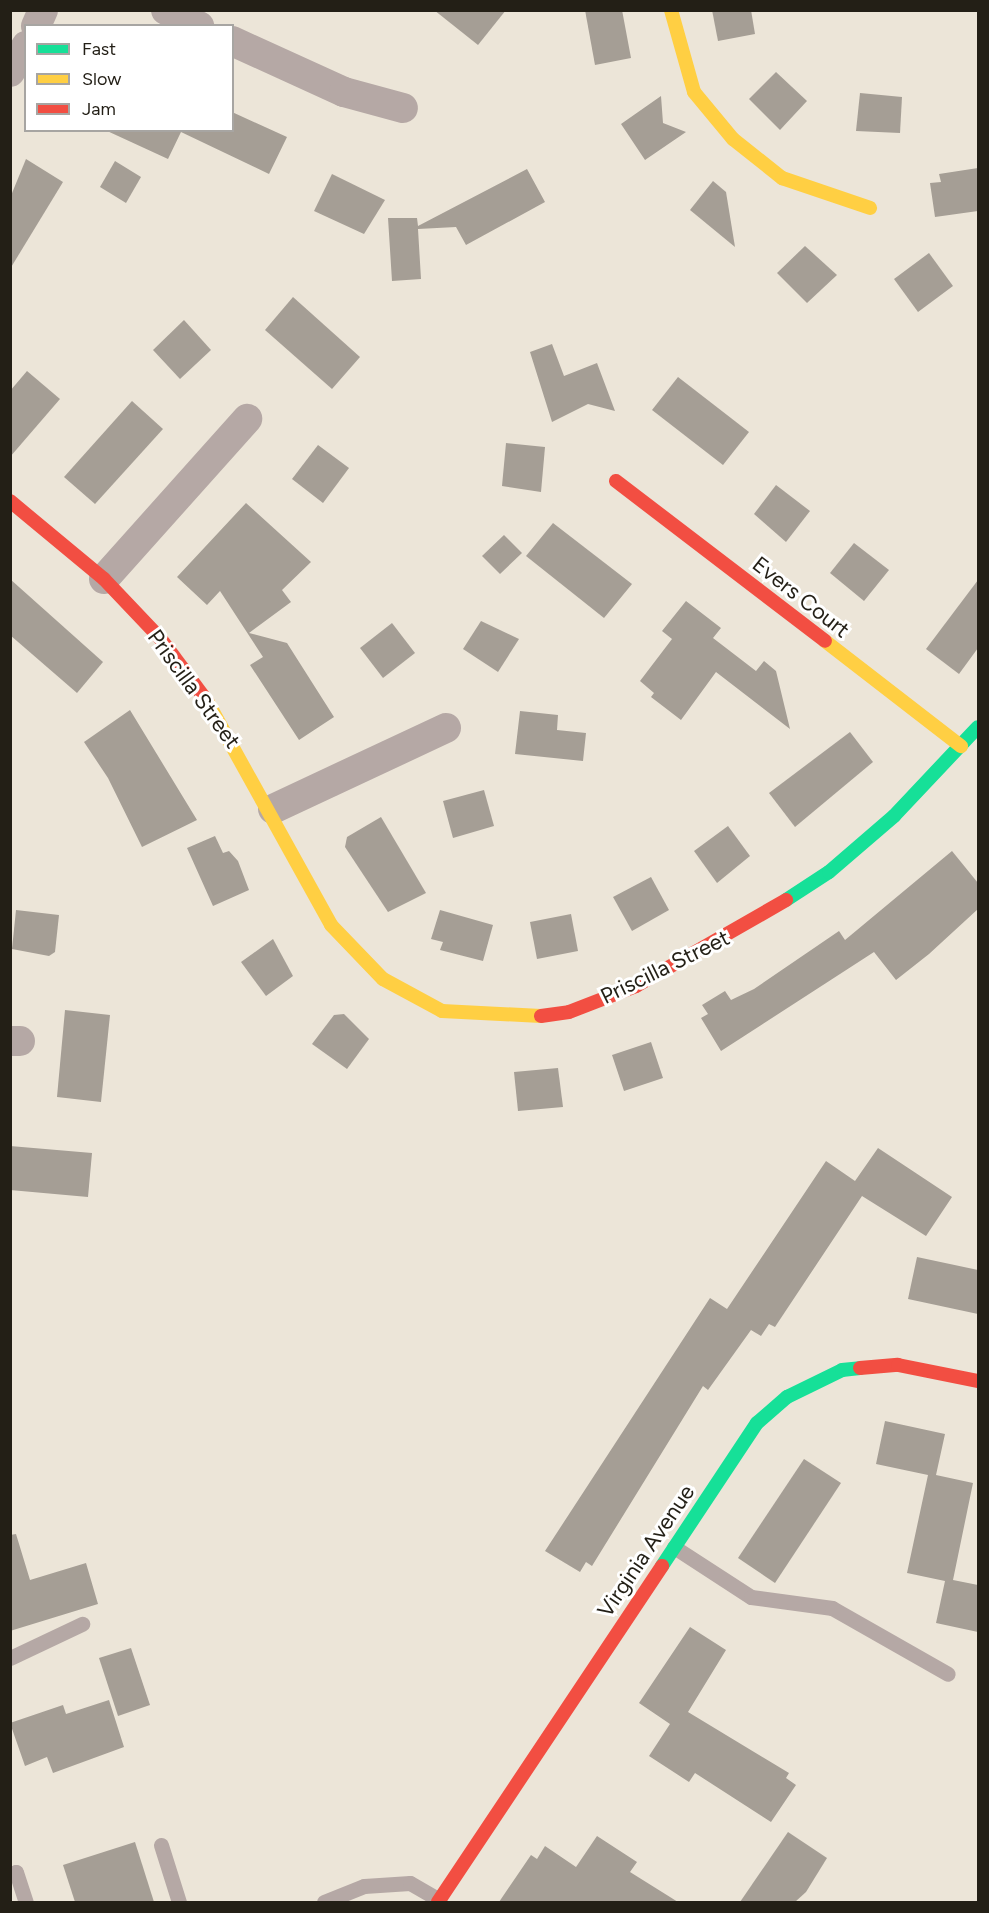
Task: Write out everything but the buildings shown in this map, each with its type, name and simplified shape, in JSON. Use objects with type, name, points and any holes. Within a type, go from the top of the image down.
[{"type":"street","points":[[37,24],[43,10]]},
{"type":"street","points":[[166,10],[195,24]]},
{"type":"street","points":[[671,10],[694,92],[733,140],[782,178],[870,208]]},
{"type":"street","points":[[234,42],[344,92],[403,108]]},
{"type":"street","points":[[10,72],[24,49]]},
{"type":"street","points":[[104,579],[247,419]]},
{"type":"street","name":"Evers Court","points":[[616,481],[961,746]]},
{"type":"street","name":"Priscilla Street","points":[[10,501],[104,579],[160,638],[224,723],[273,809],[331,925],[383,980],[442,1011],[520,1019],[569,1012],[636,986],[728,938],[829,872],[894,816],[978,727]]},
{"type":"street","points":[[273,809],[446,728]]},
{"type":"street","name":"Virginia Avenue","points":[[439,1901],[757,1423],[787,1397],[842,1371],[898,1365],[978,1381]]},
{"type":"lane","points":[[674,1547],[751,1597],[832,1608],[948,1674]]},
{"type":"lane","points":[[10,1658],[81,1624]]},
{"type":"lane","points":[[160,1845],[179,1902]]},
{"type":"lane","points":[[10,1874],[16,1872],[26,1902]]},
{"type":"lane","points":[[324,1902],[364,1886],[410,1882],[439,1901]]},
{"type":"traffic: fast","points":[[786,900],[829,872],[894,816],[978,727]]},
{"type":"traffic: fast","points":[[662,1566],[757,1423],[787,1397],[842,1370],[860,1368]]},
{"type":"traffic: slow","points":[[671,10],[694,92],[733,139],[782,178],[870,208]]},
{"type":"traffic: slow","points":[[825,641],[961,746]]},
{"type":"traffic: slow","points":[[207,701],[331,925],[383,979],[442,1011],[541,1016]]},
{"type":"traffic: jam","points":[[616,481],[825,641]]},
{"type":"traffic: jam","points":[[10,501],[104,579],[160,638],[207,701]]},
{"type":"traffic: jam","points":[[541,1016],[569,1012],[636,986],[786,900]]},
{"type":"traffic: jam","points":[[860,1368],[898,1365],[978,1381]]},
{"type":"traffic: jam","points":[[438,1902],[662,1566]]}]
